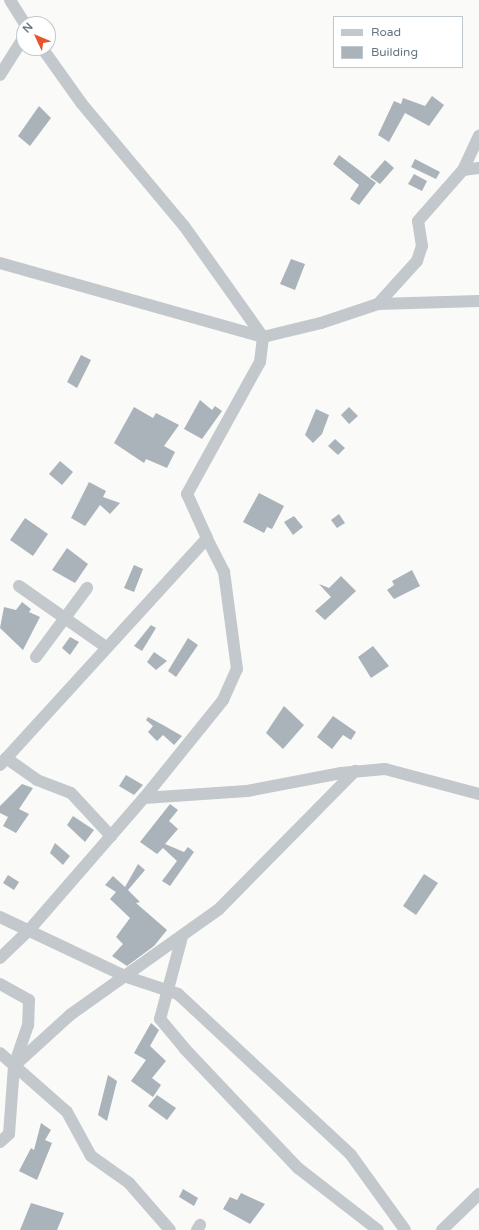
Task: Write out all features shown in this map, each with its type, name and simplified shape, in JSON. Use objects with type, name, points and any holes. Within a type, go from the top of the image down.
[{"type":"street","points":[[10,0],[20,16]]},
{"type":"street","points":[[0,75],[16,50]]},
{"type":"street","points":[[0,958],[30,929],[144,798],[223,700],[237,669],[224,572],[187,494],[261,357],[263,337],[184,226],[82,104],[48,56]]},
{"type":"street","points":[[378,304],[420,256],[422,246],[418,221],[463,170],[479,136]]},
{"type":"street","points":[[463,170],[479,168]]},
{"type":"street","points":[[0,263],[263,337],[321,323],[378,304],[479,301]]},
{"type":"street","points":[[111,836],[71,793],[37,780],[3,761],[207,538]]},
{"type":"street","points":[[18,586],[106,647]]},
{"type":"street","points":[[36,657],[87,588]]},
{"type":"street","points":[[144,798],[247,791],[355,771],[385,769],[479,794]]},
{"type":"street","points":[[14,1066],[70,1014],[127,977],[219,909],[355,771]]},
{"type":"street","points":[[0,917],[30,929],[127,977],[178,994],[351,1155],[405,1230]]},
{"type":"street","points":[[182,937],[160,1019],[184,1048],[298,1168],[378,1230]]},
{"type":"street","points":[[0,984],[29,1000],[28,1025],[14,1066],[9,1134],[0,1142]]},
{"type":"street","points":[[0,1053],[66,1112],[91,1156],[129,1183],[170,1230]]},
{"type":"street","points":[[442,1230],[479,1194]]},
{"type":"building","points":[[432,96],[444,105],[429,126],[405,113],[389,142],[378,135],[394,101],[401,104],[403,98],[425,106]]},
{"type":"building","points":[[39,106],[51,118],[30,146],[18,136]]},
{"type":"building","points":[[339,155],[376,183],[359,205],[350,199],[359,185],[333,164]]},
{"type":"building","points":[[415,159],[440,172],[436,179],[411,167]]},
{"type":"building","points":[[385,160],[394,168],[380,184],[370,177]]},
{"type":"building","points":[[414,174],[427,181],[422,191],[408,184]]},
{"type":"building","points":[[291,259],[305,264],[295,290],[280,284]]},
{"type":"building","points":[[81,355],[91,360],[77,388],[67,382]]},
{"type":"building","points":[[200,400],[212,410],[215,406],[222,411],[202,439],[184,429]]},
{"type":"building","points":[[134,407],[153,418],[156,413],[179,425],[164,446],[175,452],[167,468],[146,459],[144,463],[114,443]]},
{"type":"building","points":[[349,407],[358,416],[349,424],[341,415]]},
{"type":"building","points":[[316,409],[329,415],[322,434],[313,443],[305,435]]},
{"type":"building","points":[[335,439],[345,448],[338,455],[328,446]]},
{"type":"building","points":[[60,461],[73,472],[62,485],[49,474]]},
{"type":"building","points":[[89,482],[106,491],[103,497],[120,503],[110,514],[100,505],[85,526],[71,518]]},
{"type":"building","points":[[259,493],[284,506],[272,529],[267,527],[264,533],[243,522]]},
{"type":"building","points":[[339,514],[345,523],[337,528],[331,520]]},
{"type":"building","points":[[294,516],[303,527],[293,535],[284,522]]},
{"type":"building","points":[[25,518],[48,534],[33,556],[10,540]]},
{"type":"building","points":[[67,548],[88,564],[75,583],[52,570]]},
{"type":"building","points":[[134,565],[143,569],[134,592],[124,588]]},
{"type":"building","points":[[412,570],[420,586],[394,599],[387,590],[394,585],[392,581]]},
{"type":"building","points":[[341,576],[356,591],[325,620],[315,611],[331,597],[319,584],[329,588]]},
{"type":"building","points":[[22,602],[31,609],[29,612],[40,617],[23,650],[0,628],[4,607],[16,610]]},
{"type":"building","points":[[151,625],[156,628],[142,651],[134,646]]},
{"type":"building","points":[[70,637],[79,642],[70,655],[62,648]]},
{"type":"building","points":[[188,638],[198,645],[176,677],[168,671]]},
{"type":"building","points":[[373,646],[389,666],[371,678],[358,657]]},
{"type":"building","points":[[154,652],[167,661],[156,670],[147,662]]},
{"type":"building","points":[[284,706],[304,725],[283,749],[266,733]]},
{"type":"building","points":[[333,716],[356,732],[351,740],[343,735],[332,749],[317,737]]},
{"type":"building","points":[[148,717],[182,736],[174,745],[163,735],[157,741],[148,732],[153,726],[146,720]]},
{"type":"building","points":[[126,775],[143,785],[134,795],[119,786]]},
{"type":"building","points":[[22,784],[33,788],[19,809],[29,814],[16,833],[3,826],[8,817],[0,813],[0,806]]},
{"type":"building","points":[[170,804],[178,810],[169,821],[178,829],[165,844],[184,852],[188,847],[194,852],[170,886],[162,881],[177,861],[163,848],[157,854],[140,842]]},
{"type":"building","points":[[73,816],[94,830],[85,842],[67,825]]},
{"type":"building","points":[[55,843],[70,856],[63,865],[50,853]]},
{"type":"building","points":[[138,864],[145,870],[128,890],[140,902],[136,903],[167,930],[154,946],[127,966],[112,956],[123,944],[116,937],[130,918],[110,899],[116,892],[105,885],[113,876],[125,887]]},
{"type":"building","points":[[424,874],[438,883],[416,915],[403,906]]},
{"type":"building","points":[[8,875],[19,882],[14,890],[3,883]]},
{"type":"building","points":[[151,1023],[159,1030],[150,1046],[166,1061],[152,1078],[161,1085],[153,1097],[131,1081],[146,1060],[134,1053]]},
{"type":"building","points":[[108,1075],[117,1081],[107,1121],[98,1115]]},
{"type":"building","points":[[157,1095],[176,1108],[167,1120],[148,1106]]},
{"type":"building","points":[[41,1123],[51,1130],[45,1140],[52,1143],[37,1180],[19,1171],[31,1148],[34,1150]]},
{"type":"building","points":[[183,1189],[198,1198],[194,1206],[179,1197]]},
{"type":"building","points":[[241,1193],[265,1204],[250,1224],[223,1209],[230,1197],[237,1200]]},
{"type":"building","points":[[31,1203],[64,1213],[57,1230],[20,1230]]}]
